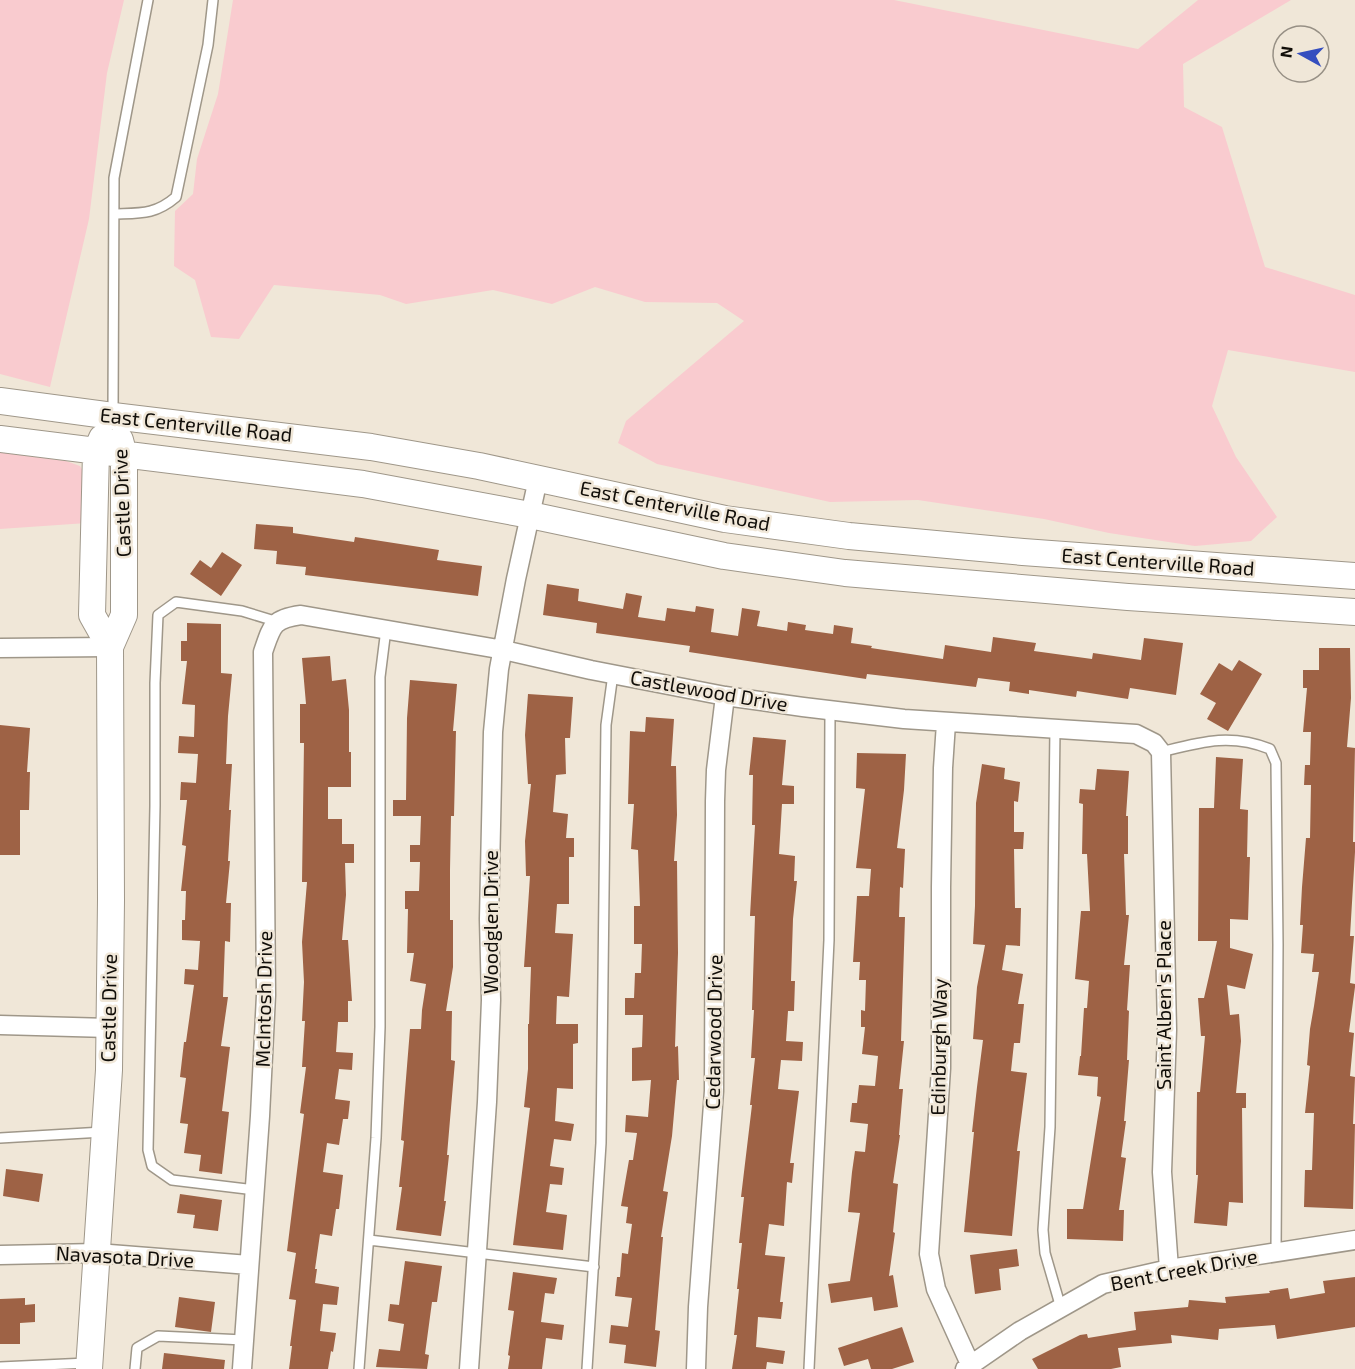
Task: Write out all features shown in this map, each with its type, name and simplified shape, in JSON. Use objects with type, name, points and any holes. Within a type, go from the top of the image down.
[{"type":"main road","name":"East Centerville Road","points":[[0,401],[297,436],[371,447],[479,466],[725,519],[849,536],[1023,552],[1355,576]]},
{"type":"main road","name":"Castle Drive","points":[[110,647],[92,615],[96,452],[113,416]]},
{"type":"main road","name":"Castle Drive","points":[[89,1366],[105,1132],[109,1028],[110,647],[124,615],[124,455],[113,416]]},
{"type":"main road","name":"East Centerville Road","points":[[0,439],[363,484],[530,515],[724,556],[845,573],[1128,597],[1355,612]]},
{"type":"street","name":"Woodglen Drive","points":[[469,1369],[487,1102],[491,1000],[489,919],[493,732],[496,693],[538,479]]},
{"type":"street","name":"Castlewood Drive","points":[[274,626],[283,617],[302,615],[504,650],[726,696],[830,711],[946,723],[1136,734],[1158,748]]},
{"type":"street","name":"McIntosh Drive","points":[[242,1369],[266,995],[263,652],[274,626]]},
{"type":"street","points":[[0,648],[110,647]]},
{"type":"street","name":"Cedarwood Drive","points":[[696,1369],[698,1307],[714,1091],[716,770],[726,696]]},
{"type":"street","name":"Edinburgh Way","points":[[946,723],[943,768],[941,1068],[929,1254],[936,1289],[967,1367]]},
{"type":"street","name":"Saint Alben's Place","points":[[1158,748],[1167,1030],[1162,1172],[1169,1269]]},
{"type":"street","points":[[0,1025],[109,1028]]},
{"type":"street","name":"Bent Creek Drive","points":[[967,1367],[1020,1331],[1103,1284],[1169,1269],[1355,1240]]},
{"type":"street","name":"Navasota Drive","points":[[0,1255],[97,1253],[249,1265]]},
{"type":"lane","points":[[113,416],[114,178],[148,0]]},
{"type":"lane","points":[[114,214],[144,213],[163,208],[176,197],[208,45],[213,0]]},
{"type":"lane","points":[[255,1190],[172,1180],[152,1166],[148,1150],[156,660],[158,615],[176,602],[242,611],[274,626]]},
{"type":"lane","points":[[359,1369],[369,1240],[380,1027],[380,677],[386,629]]},
{"type":"lane","points":[[587,1369],[601,1143],[604,772],[606,725],[613,674]]},
{"type":"lane","points":[[809,1369],[829,940],[830,711]]},
{"type":"lane","points":[[1055,729],[1050,1127],[1043,1230],[1045,1253],[1061,1308]]},
{"type":"lane","points":[[1158,748],[1220,740],[1251,741],[1270,749],[1276,763],[1278,979],[1276,1252]]},
{"type":"lane","points":[[0,1138],[105,1132]]},
{"type":"lane","points":[[369,1240],[594,1267]]},
{"type":"lane","points":[[135,1369],[137,1348],[158,1336],[244,1340]]},
{"type":"lane","points":[[0,1367],[89,1366]]},
{"type":"shaded area","points":[[0,0],[124,0],[107,73],[89,219],[50,387],[0,374]]},
{"type":"shaded area","points":[[233,0],[894,0],[1138,49],[1198,0],[1291,0],[1183,64],[1184,107],[1222,127],[1265,267],[1355,295],[1355,372],[1228,350],[1212,406],[1236,457],[1277,517],[1251,541],[1195,546],[1109,533],[1044,519],[918,500],[830,502],[657,464],[618,443],[626,421],[744,321],[717,303],[645,302],[595,287],[552,304],[493,290],[406,304],[380,295],[274,285],[239,339],[211,337],[195,280],[174,266],[175,211],[193,194],[197,159],[218,94]]},
{"type":"shaded area","points":[[0,452],[66,461],[80,466],[86,477],[87,523],[0,529]]},
{"type":"building","points":[[256,524],[293,527],[293,533],[354,542],[355,537],[439,550],[437,560],[482,566],[478,596],[305,575],[306,567],[276,564],[277,551],[254,549]]},
{"type":"building","points":[[222,552],[242,565],[221,596],[190,574],[200,560],[211,568]]},
{"type":"building","points":[[547,584],[579,589],[578,601],[623,609],[626,593],[642,596],[638,617],[665,621],[667,608],[695,612],[696,606],[714,609],[711,632],[738,636],[742,608],[760,611],[757,626],[787,631],[788,622],[806,625],[805,630],[833,634],[834,625],[853,628],[851,643],[943,659],[945,645],[991,652],[993,637],[1036,643],[1034,651],[1092,659],[1093,653],[1141,660],[1144,638],[1183,643],[1176,695],[1130,688],[1128,699],[1077,691],[1076,697],[1029,690],[1029,694],[1009,691],[1010,682],[978,678],[976,687],[867,674],[866,679],[689,652],[690,646],[596,633],[597,623],[543,615]]},
{"type":"building","points":[[187,623],[221,624],[221,673],[232,674],[226,764],[232,764],[229,810],[231,810],[228,861],[230,861],[226,903],[231,903],[230,942],[225,941],[223,997],[228,997],[221,1046],[230,1047],[222,1111],[229,1112],[222,1174],[199,1171],[201,1155],[184,1153],[188,1124],[180,1123],[186,1078],[180,1077],[194,985],[184,984],[185,969],[198,970],[200,941],[182,940],[186,891],[181,891],[186,846],[182,845],[187,800],[180,800],[181,782],[196,783],[198,754],[178,753],[179,736],[194,737],[195,705],[182,704],[187,661],[181,661],[181,641],[187,641]]},
{"type":"building","points":[[1319,648],[1350,648],[1351,698],[1347,747],[1355,748],[1353,842],[1355,842],[1355,852],[1350,936],[1354,936],[1350,983],[1355,984],[1355,987],[1349,1032],[1354,1033],[1350,1076],[1355,1077],[1353,1209],[1304,1207],[1305,1170],[1312,1170],[1314,1113],[1305,1113],[1310,1066],[1307,1065],[1319,972],[1312,972],[1314,954],[1301,953],[1302,887],[1306,838],[1310,838],[1311,785],[1304,785],[1305,765],[1310,765],[1311,732],[1303,732],[1307,688],[1303,688],[1303,670],[1319,670]]},
{"type":"building","points":[[330,656],[332,681],[346,679],[351,787],[328,787],[328,819],[342,819],[342,844],[354,844],[354,863],[345,863],[346,895],[342,940],[348,940],[352,1001],[348,1001],[348,1022],[338,1022],[336,1052],[353,1053],[352,1070],[339,1069],[335,1099],[350,1101],[348,1119],[343,1119],[339,1145],[327,1143],[323,1172],[343,1175],[339,1209],[336,1209],[332,1236],[320,1234],[315,1269],[317,1269],[315,1283],[339,1287],[337,1305],[323,1304],[320,1331],[336,1333],[333,1352],[331,1351],[328,1369],[289,1369],[296,1300],[289,1299],[296,1253],[287,1251],[304,1114],[300,1113],[306,1067],[302,1067],[305,1021],[302,1021],[304,982],[302,942],[307,882],[302,882],[304,743],[300,743],[300,704],[306,704],[302,658]]},
{"type":"building","points":[[1239,660],[1262,674],[1228,731],[1207,719],[1216,703],[1200,694],[1219,663],[1232,671]]},
{"type":"building","points":[[410,680],[457,684],[453,731],[456,731],[450,870],[453,967],[446,1011],[452,1011],[451,1060],[455,1061],[444,1201],[446,1201],[441,1236],[396,1230],[402,1187],[399,1187],[404,1141],[401,1140],[410,1029],[421,1029],[426,984],[410,981],[414,953],[407,953],[408,909],[405,909],[405,891],[419,891],[420,862],[410,862],[410,845],[420,845],[421,816],[393,816],[393,800],[406,800]]},
{"type":"building","points":[[528,694],[573,697],[570,738],[565,738],[566,774],[556,775],[553,812],[568,814],[566,838],[574,838],[574,857],[569,857],[569,904],[557,904],[555,933],[573,934],[569,997],[557,996],[556,1024],[578,1024],[578,1043],[573,1044],[573,1089],[557,1088],[555,1121],[574,1124],[571,1141],[554,1139],[550,1166],[564,1168],[562,1185],[550,1184],[546,1212],[567,1215],[563,1250],[513,1245],[530,1108],[524,1107],[528,1069],[531,967],[524,967],[530,876],[526,876],[525,841],[531,784],[528,784],[525,735]]},
{"type":"building","points":[[646,717],[674,719],[671,766],[676,766],[677,815],[674,861],[677,861],[678,953],[675,1047],[678,1046],[679,1080],[677,1080],[672,1136],[663,1191],[668,1192],[661,1237],[663,1237],[655,1330],[660,1331],[656,1367],[624,1363],[626,1345],[609,1343],[611,1325],[628,1327],[632,1298],[615,1296],[617,1277],[620,1277],[622,1253],[628,1254],[632,1224],[626,1223],[628,1207],[621,1206],[629,1160],[633,1160],[637,1133],[625,1132],[626,1115],[648,1117],[651,1080],[632,1081],[632,1048],[642,1047],[643,1015],[625,1015],[625,998],[634,998],[635,973],[641,973],[642,944],[634,944],[634,906],[640,906],[638,850],[631,849],[634,804],[628,804],[630,731],[645,732]]},
{"type":"building","points":[[0,725],[30,728],[27,772],[30,772],[29,810],[20,810],[20,855],[0,855]]},
{"type":"building","points":[[753,737],[786,740],[782,785],[794,786],[794,804],[782,804],[779,854],[795,856],[794,881],[797,881],[791,981],[795,981],[794,1011],[788,1011],[786,1041],[803,1042],[802,1061],[781,1060],[778,1089],[799,1091],[790,1163],[794,1163],[792,1183],[787,1182],[784,1226],[769,1224],[765,1255],[785,1257],[780,1302],[783,1302],[781,1319],[758,1317],[756,1347],[785,1351],[783,1364],[767,1362],[766,1369],[732,1369],[737,1335],[734,1335],[742,1243],[739,1243],[744,1197],[741,1197],[755,1058],[751,1058],[755,916],[750,916],[755,825],[752,825],[753,775],[749,775]]},
{"type":"building","points":[[857,753],[906,754],[897,848],[905,849],[899,917],[905,917],[901,1041],[904,1041],[899,1089],[903,1089],[900,1135],[893,1183],[898,1184],[889,1276],[893,1275],[898,1307],[874,1311],[872,1297],[831,1303],[828,1284],[850,1281],[860,1213],[848,1212],[852,1172],[855,1151],[865,1152],[868,1124],[850,1122],[852,1103],[857,1103],[859,1085],[875,1086],[878,1056],[862,1054],[865,1027],[861,1027],[861,1010],[865,1011],[866,980],[859,980],[860,962],[853,962],[857,896],[869,896],[871,869],[856,868],[865,789],[856,788]]},
{"type":"building","points":[[1216,757],[1243,759],[1240,809],[1248,810],[1247,857],[1250,857],[1248,920],[1230,919],[1230,948],[1253,954],[1245,989],[1227,985],[1230,1015],[1239,1014],[1241,1041],[1236,1093],[1246,1093],[1246,1108],[1242,1108],[1243,1203],[1229,1202],[1227,1226],[1194,1223],[1198,1175],[1196,1175],[1197,1092],[1200,1092],[1205,1036],[1201,1036],[1198,998],[1204,998],[1217,941],[1198,941],[1199,808],[1214,808]]},
{"type":"building","points":[[982,764],[1005,768],[1004,779],[1020,782],[1018,802],[1014,801],[1014,832],[1024,832],[1023,849],[1014,849],[1015,908],[1021,908],[1020,946],[1006,945],[1002,970],[1023,974],[1018,1004],[1024,1004],[1020,1043],[1014,1043],[1011,1071],[1027,1073],[1017,1151],[1020,1151],[1012,1236],[964,1232],[974,1132],[972,1132],[983,1040],[973,1039],[977,987],[985,945],[973,944],[976,803]]},
{"type":"building","points":[[1097,769],[1129,771],[1126,816],[1128,816],[1128,854],[1124,854],[1126,915],[1129,915],[1124,965],[1130,965],[1127,1010],[1129,1011],[1127,1060],[1129,1060],[1124,1121],[1126,1121],[1121,1157],[1126,1158],[1119,1210],[1124,1210],[1123,1241],[1067,1239],[1067,1209],[1083,1209],[1101,1097],[1097,1096],[1098,1077],[1078,1075],[1084,1008],[1087,1008],[1089,981],[1075,979],[1081,911],[1090,911],[1087,854],[1082,854],[1083,804],[1079,803],[1080,789],[1095,790]]},
{"type":"building","points":[[6,1169],[43,1174],[39,1202],[3,1196]]},
{"type":"building","points":[[180,1194],[222,1200],[218,1231],[193,1228],[195,1215],[177,1213]]},
{"type":"building","points":[[1017,1249],[1019,1266],[999,1269],[1001,1290],[975,1294],[970,1255]]},
{"type":"building","points":[[405,1261],[442,1266],[437,1302],[432,1302],[425,1354],[429,1355],[427,1369],[376,1367],[379,1349],[400,1351],[404,1324],[388,1321],[390,1304],[399,1305]]},
{"type":"building","points":[[513,1272],[557,1278],[554,1294],[545,1293],[541,1322],[564,1325],[562,1340],[546,1338],[542,1369],[508,1369],[514,1311],[508,1310]]},
{"type":"building","points":[[1355,1277],[1355,1327],[1277,1339],[1275,1325],[1219,1329],[1218,1340],[1171,1335],[1172,1343],[1118,1348],[1121,1367],[1111,1369],[1038,1369],[1032,1359],[1080,1335],[1087,1334],[1088,1338],[1136,1330],[1134,1312],[1188,1307],[1189,1300],[1226,1303],[1225,1297],[1270,1293],[1269,1291],[1288,1288],[1290,1299],[1325,1293],[1323,1281]]},
{"type":"building","points":[[179,1297],[215,1302],[211,1332],[175,1327]]},
{"type":"building","points":[[25,1298],[25,1305],[35,1304],[35,1322],[20,1323],[20,1344],[0,1344],[0,1299]]},
{"type":"building","points":[[902,1327],[914,1362],[892,1369],[871,1369],[868,1359],[844,1366],[838,1348]]},
{"type":"building","points":[[164,1353],[225,1360],[224,1369],[162,1369]]}]
